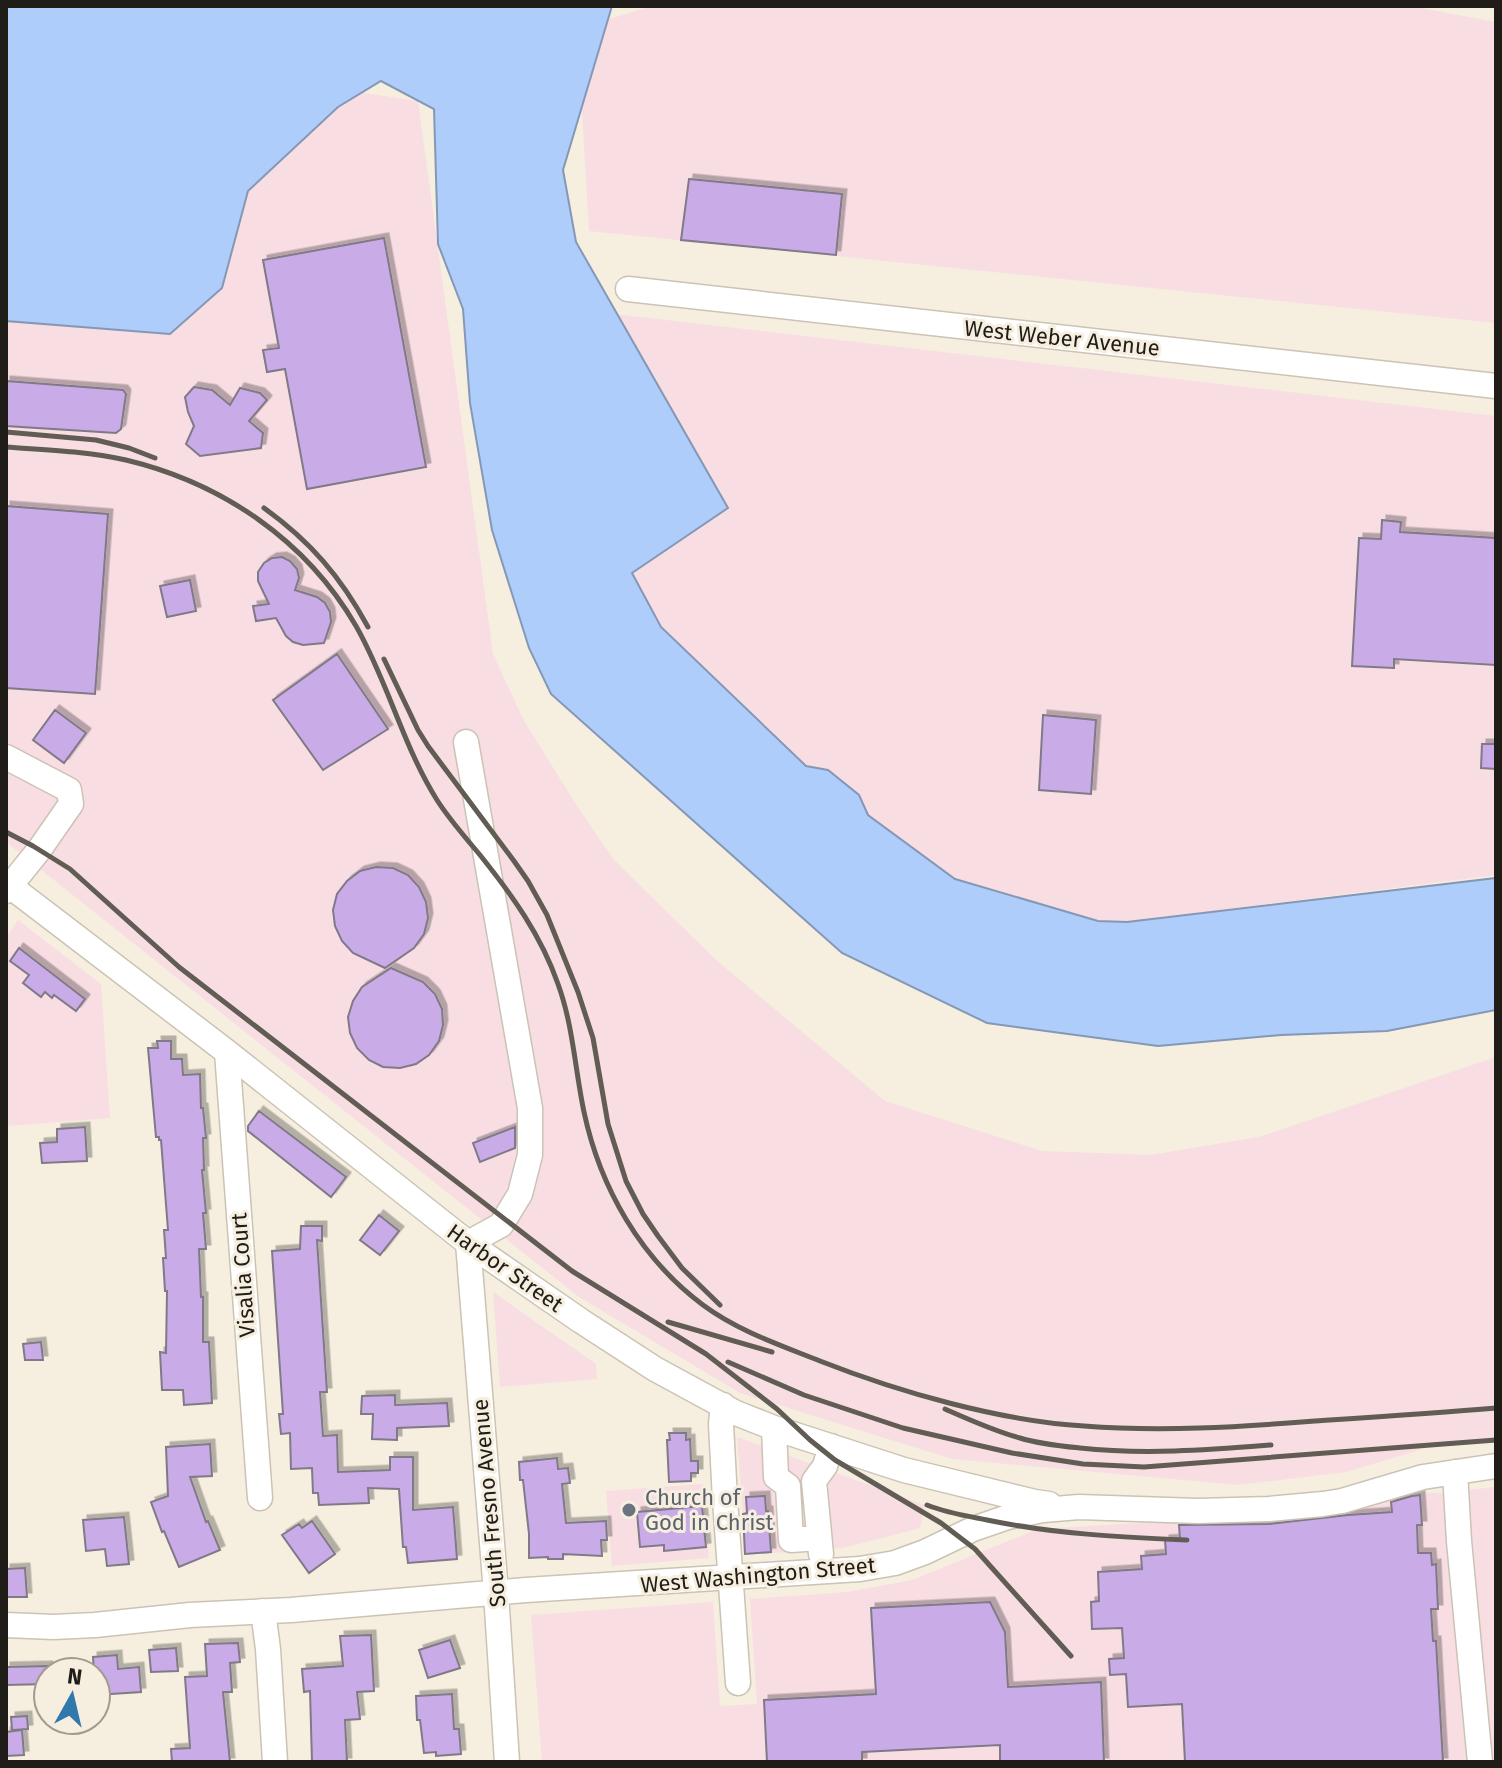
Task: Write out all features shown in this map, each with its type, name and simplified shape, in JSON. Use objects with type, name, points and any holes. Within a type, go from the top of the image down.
[{"type":"street","name":"West Weber Avenue","points":[[628,289],[1496,386]]},
{"type":"street","points":[[466,742],[530,1108],[530,1155],[520,1194],[501,1225],[468,1243]]},
{"type":"street","points":[[6,757],[69,790],[71,804],[39,850],[7,887]]},
{"type":"street","name":"Harbor Street","points":[[7,887],[227,1052],[468,1243],[655,1369],[736,1413],[774,1428],[939,1479],[1035,1502],[1079,1507]]},
{"type":"street","name":"Visalia Court","points":[[227,1052],[260,1498]]},
{"type":"street","name":"South Fresno Avenue","points":[[468,1243],[507,1762]]},
{"type":"street","points":[[723,1405],[721,1424],[738,1683]]},
{"type":"street","points":[[774,1428],[776,1477],[788,1486],[791,1540],[819,1538]]},
{"type":"street","points":[[823,1572],[814,1481],[825,1466],[831,1446]]},
{"type":"street","name":"West Washington Street","points":[[6,1625],[81,1626],[190,1615],[860,1569],[895,1563],[973,1529],[1008,1517],[1043,1510],[1079,1507],[1198,1511],[1323,1504],[1423,1477],[1496,1466]]},
{"type":"street","points":[[1455,1472],[1480,1762]]},
{"type":"street","points":[[263,1611],[275,1762]]},
{"type":"shaded area","points":[[652,6],[1410,6],[1496,22],[1496,323],[589,231],[577,29]]},
{"type":"shaded area","points":[[351,91],[418,101],[493,654],[524,721],[614,860],[716,960],[885,1101],[1042,1151],[1151,1155],[1259,1137],[1496,1057],[1496,1440],[1436,1445],[1346,1472],[1238,1485],[952,1459],[740,1393],[579,1297],[6,842],[6,295]]},
{"type":"shaded area","points":[[588,311],[1496,416],[1496,875],[1127,922],[1098,921],[955,879],[868,815],[859,795],[828,770],[806,767],[661,627],[612,537]]},
{"type":"shaded area","points":[[18,920],[101,984],[110,1118],[6,1126],[6,937]]},
{"type":"shaded area","points":[[493,1292],[596,1364],[597,1379],[500,1387]]},
{"type":"shaded area","points":[[737,1437],[924,1505],[920,1528],[843,1548],[746,1555]]},
{"type":"shaded area","points":[[703,1484],[709,1558],[612,1566],[606,1491]]},
{"type":"shaded area","points":[[1496,1487],[1496,1762],[542,1762],[531,1615],[713,1602],[720,1706],[757,1704],[750,1599],[847,1592],[912,1580],[1038,1529],[1328,1512],[1398,1492],[1440,1493]]},
{"type":"water","points":[[6,6],[612,6],[563,170],[576,242],[728,508],[632,573],[661,627],[806,766],[828,770],[859,795],[868,815],[955,879],[1098,921],[1127,922],[1496,878],[1496,1010],[1387,1031],[1281,1035],[1158,1046],[987,1023],[842,953],[551,694],[529,648],[492,530],[470,403],[463,309],[438,244],[434,109],[381,81],[338,107],[248,191],[222,288],[170,334],[6,321]]},
{"type":"building","points":[[689,179],[842,194],[836,255],[681,240]]},
{"type":"building","points":[[384,238],[426,467],[307,489],[285,369],[267,372],[263,350],[279,348],[263,260]]},
{"type":"building","points":[[6,381],[123,390],[126,394],[121,429],[116,433],[6,426]]},
{"type":"building","points":[[194,387],[212,390],[230,405],[240,388],[260,393],[267,400],[249,421],[263,433],[261,448],[200,456],[186,444],[194,426],[185,397]]},
{"type":"building","points":[[6,506],[108,514],[95,694],[6,688]]},
{"type":"building","points":[[1382,520],[1401,522],[1400,532],[1496,538],[1496,665],[1394,659],[1394,668],[1352,666],[1359,538],[1381,539]]},
{"type":"building","points":[[282,557],[297,569],[299,578],[295,590],[317,597],[330,612],[331,622],[324,643],[303,645],[293,642],[276,618],[256,621],[253,606],[269,604],[258,581],[258,572],[272,558]]},
{"type":"building","points":[[190,580],[196,611],[167,617],[160,586]]},
{"type":"building","points":[[337,654],[388,729],[323,770],[273,700]]},
{"type":"building","points":[[55,710],[86,733],[64,763],[33,740]]},
{"type":"building","points":[[1043,715],[1096,720],[1091,794],[1039,790]]},
{"type":"building","points":[[1482,744],[1496,744],[1496,769],[1481,768]]},
{"type":"building","points":[[376,867],[393,868],[408,875],[419,887],[426,902],[428,918],[424,934],[414,948],[385,968],[353,953],[342,941],[335,926],[333,910],[337,894],[347,881],[360,871]]},
{"type":"building","points":[[19,948],[85,999],[76,1011],[54,995],[52,998],[45,992],[41,997],[23,983],[29,975],[10,961]]},
{"type":"building","points":[[391,968],[423,982],[435,994],[442,1009],[443,1025],[439,1041],[429,1055],[416,1064],[400,1068],[383,1067],[369,1060],[357,1048],[350,1033],[348,1017],[362,987]]},
{"type":"building","points":[[157,1041],[171,1041],[171,1059],[182,1059],[183,1075],[200,1074],[206,1138],[203,1138],[202,1170],[206,1249],[199,1249],[203,1342],[209,1342],[212,1403],[184,1405],[183,1390],[162,1390],[160,1352],[166,1353],[167,1291],[164,1230],[168,1230],[161,1140],[156,1137],[148,1048],[158,1048]]},
{"type":"building","points":[[259,1111],[346,1177],[331,1197],[248,1131],[248,1126]]},
{"type":"building","points":[[85,1127],[87,1161],[42,1163],[40,1143],[57,1142],[57,1129]]},
{"type":"building","points":[[515,1127],[515,1148],[480,1162],[473,1143]]},
{"type":"building","points":[[379,1215],[399,1231],[380,1255],[360,1240]]},
{"type":"building","points":[[301,1226],[322,1226],[322,1241],[317,1240],[327,1392],[320,1392],[323,1436],[337,1435],[338,1472],[390,1470],[390,1457],[413,1457],[413,1510],[453,1507],[457,1559],[408,1563],[406,1547],[403,1547],[399,1489],[368,1488],[369,1503],[319,1505],[318,1493],[313,1493],[312,1468],[291,1469],[290,1433],[281,1434],[279,1414],[283,1414],[272,1251],[300,1249]]},
{"type":"building","points":[[41,1342],[43,1360],[25,1360],[23,1344]]},
{"type":"building","points":[[395,1395],[395,1405],[447,1403],[449,1426],[397,1428],[397,1440],[372,1439],[373,1414],[361,1414],[362,1396]]},
{"type":"building","points":[[669,1433],[686,1433],[686,1440],[690,1439],[691,1461],[698,1461],[698,1473],[691,1473],[691,1481],[669,1482]]},
{"type":"building","points":[[210,1444],[212,1476],[190,1477],[220,1550],[179,1567],[151,1502],[168,1496],[166,1447]]},
{"type":"building","points":[[557,1458],[558,1469],[568,1468],[570,1483],[562,1484],[566,1523],[606,1521],[607,1540],[601,1540],[602,1556],[563,1554],[563,1559],[529,1558],[529,1534],[519,1462]]},
{"type":"building","points":[[1420,1495],[1422,1525],[1417,1525],[1418,1553],[1431,1553],[1432,1565],[1436,1564],[1438,1609],[1431,1609],[1433,1641],[1436,1641],[1443,1762],[1185,1762],[1182,1704],[1128,1707],[1126,1674],[1110,1675],[1109,1659],[1124,1658],[1122,1628],[1092,1629],[1091,1602],[1099,1601],[1098,1572],[1142,1569],[1141,1556],[1166,1554],[1165,1540],[1180,1539],[1179,1525],[1269,1524],[1392,1512],[1391,1502]]},
{"type":"building","points":[[765,1496],[771,1552],[745,1554],[743,1514],[747,1513],[746,1497]]},
{"type":"building","points":[[702,1506],[706,1547],[664,1551],[664,1545],[640,1547],[637,1512]]},
{"type":"building","points":[[124,1517],[129,1564],[107,1566],[105,1549],[86,1551],[83,1520]]},
{"type":"building","points":[[312,1521],[335,1554],[309,1573],[282,1535],[299,1524],[302,1528]]},
{"type":"building","points":[[25,1568],[27,1597],[6,1597],[6,1569]]},
{"type":"building","points":[[990,1602],[1005,1632],[1008,1687],[1101,1682],[1104,1762],[1000,1762],[1000,1745],[862,1752],[862,1762],[767,1762],[764,1700],[876,1694],[871,1608]]},
{"type":"building","points":[[371,1635],[374,1691],[357,1692],[360,1719],[345,1720],[347,1762],[312,1762],[310,1691],[304,1692],[302,1669],[343,1666],[340,1636]]},
{"type":"building","points":[[450,1640],[460,1668],[428,1678],[419,1650]]},
{"type":"building","points":[[238,1643],[240,1662],[230,1663],[232,1692],[223,1692],[230,1762],[172,1762],[171,1749],[190,1748],[185,1677],[207,1676],[205,1644]]},
{"type":"building","points":[[176,1648],[178,1671],[151,1672],[149,1650]]},
{"type":"building","points":[[117,1655],[118,1669],[139,1667],[141,1692],[112,1694],[112,1656],[105,1656]]},
{"type":"building","points":[[32,1666],[32,1684],[6,1685],[6,1667]]},
{"type":"building","points":[[452,1694],[454,1729],[459,1729],[461,1754],[436,1756],[436,1752],[424,1753],[416,1696]]},
{"type":"building","points":[[27,1716],[28,1729],[12,1730],[11,1717]]},
{"type":"building","points":[[22,1730],[24,1755],[6,1756],[6,1732]]},
{"type":"railway","points":[[6,432],[96,440],[155,458]]},
{"type":"railway","points":[[6,447],[111,457],[161,470],[195,484],[258,519],[287,542],[336,595],[367,647],[414,758],[437,800],[514,900],[551,966],[567,1015],[591,1140],[612,1194],[660,1266],[716,1314],[775,1343],[883,1384],[984,1411],[1052,1423],[1142,1429],[1200,1428],[1496,1408]]},
{"type":"railway","points":[[264,508],[296,533],[323,561],[368,627]]},
{"type":"railway","points":[[384,659],[428,746],[514,861],[547,915],[593,1038],[608,1124],[626,1181],[643,1214],[682,1268],[720,1305]]},
{"type":"railway","points":[[6,832],[70,869],[179,967],[572,1271],[706,1354],[777,1409],[835,1460],[941,1523],[975,1549],[1071,1656]]},
{"type":"railway","points":[[668,1322],[772,1352]]},
{"type":"railway","points":[[728,1362],[804,1395],[903,1428],[1012,1453],[1083,1464],[1144,1467],[1496,1440]]},
{"type":"railway","points":[[945,1409],[1010,1435],[1065,1446],[1152,1451],[1271,1445]]},
{"type":"railway","points":[[927,1505],[1037,1529],[1187,1540]]},
{"type":"place","name":"Church of God in Christ","points":[[629,1510]]}]
